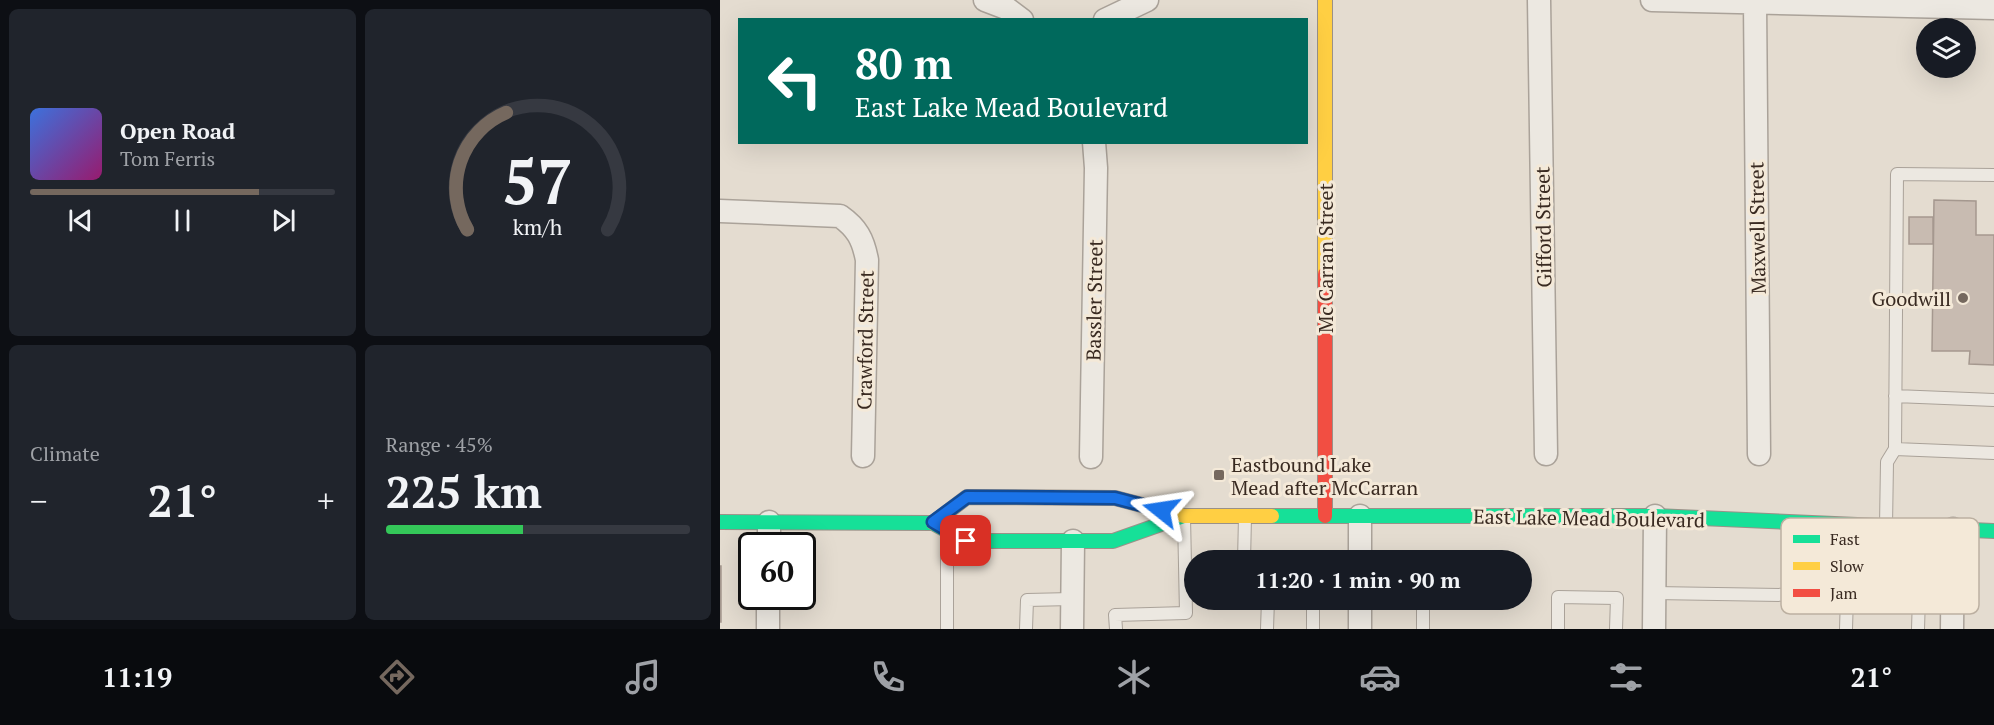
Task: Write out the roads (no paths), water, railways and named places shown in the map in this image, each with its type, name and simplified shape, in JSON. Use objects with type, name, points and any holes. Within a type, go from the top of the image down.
[{"type":"main road","name":"Mc Carran Street","points":[[1325,0],[1326,516]]},
{"type":"main road","name":"East Lake Mead Boulevard","points":[[933,522],[967,497],[1115,498],[1184,516],[1655,516],[1781,521]]},
{"type":"main road","name":"East Lake Mead Boulevard","points":[[720,522],[933,522],[966,541],[1113,541],[1184,516]]},
{"type":"main road","name":"East Lake Mead Boulevard","points":[[1979,530],[1994,531]]},
{"type":"street","points":[[985,0],[1006,8],[1019,18]]},
{"type":"street","points":[[1109,18],[1147,0]]},
{"type":"street","name":"Gifford Street","points":[[1539,0],[1546,454]]},
{"type":"street","points":[[1652,0],[1994,8]]},
{"type":"street","name":"Maxwell Street","points":[[1755,2],[1759,454]]},
{"type":"street","name":"Bassler Street","points":[[1091,457],[1096,168],[1094,144]]},
{"type":"street","name":"Crawford Street","points":[[720,211],[840,216],[854,226],[863,242],[867,260],[862,456]]},
{"type":"street","points":[[1360,516],[1360,550]]},
{"type":"street","points":[[1654,629],[1655,516]]},
{"type":"street","points":[[769,522],[769,532]]},
{"type":"street","points":[[1072,629],[1073,541]]},
{"type":"street","points":[[768,610],[768,629]]},
{"type":"street","points":[[1360,610],[1360,629]]},
{"type":"street","points":[[1952,614],[1952,629]]},
{"type":"lane","points":[[1886,518],[1887,462],[1894,449],[1897,174],[1994,175]]},
{"type":"lane","points":[[1895,396],[1994,400]]},
{"type":"lane","points":[[1894,449],[1994,453]]},
{"type":"lane","points":[[1116,629],[1115,615],[1186,613],[1184,516]]},
{"type":"lane","points":[[1244,550],[1245,516]]},
{"type":"lane","points":[[947,530],[947,629]]},
{"type":"lane","points":[[1654,594],[1781,595]]},
{"type":"lane","points":[[1558,629],[1558,597],[1617,598],[1616,629]]},
{"type":"lane","points":[[1026,629],[1027,600],[1072,599]]},
{"type":"lane","points":[[1267,629],[1268,610]]},
{"type":"lane","points":[[1313,610],[1313,629]]},
{"type":"lane","points":[[1423,610],[1423,629]]},
{"type":"lane","points":[[1846,614],[1846,629]]},
{"type":"lane","points":[[1918,614],[1918,629]]},
{"type":"place","name":"Goodwill","points":[[1963,298]]},
{"type":"place","name":"Eastbound Lake Mead after McCarran","points":[[1219,475]]}]
